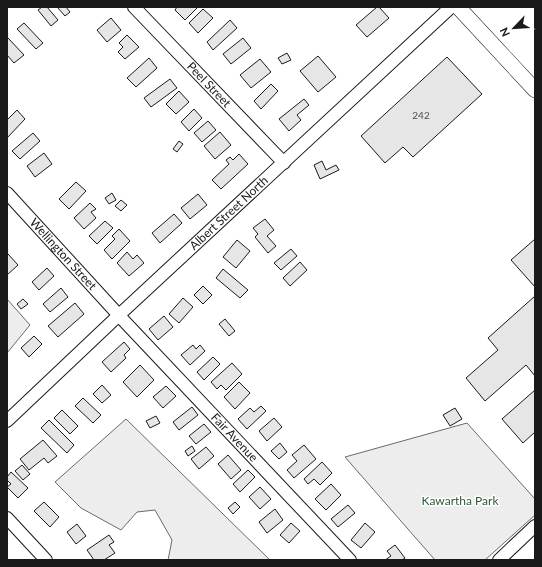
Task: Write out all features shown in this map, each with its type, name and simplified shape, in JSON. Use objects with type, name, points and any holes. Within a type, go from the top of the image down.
[{"type":"main road","points":[[458,7],[535,90]]},
{"type":"street","name":"Peel Street","points":[[134,7],[284,163]]},
{"type":"street","name":"Albert Street North","points":[[7,421],[451,7]]},
{"type":"street","name":"Wellington Street","points":[[7,193],[119,315]]},
{"type":"street","name":"Fair Avenue","points":[[119,315],[350,560]]},
{"type":"street","points":[[7,518],[46,560]]},
{"type":"street","points":[[499,560],[535,526]]},
{"type":"shaded area","points":[[7,299],[30,325],[7,353]]},
{"type":"shaded area","points":[[126,419],[270,560],[168,560],[172,540],[155,510],[137,512],[121,530],[81,508],[55,482]]},
{"type":"shaded area","name":"Kawartha Park","points":[[467,423],[535,499],[535,515],[485,560],[435,560],[345,457]]},
{"type":"building","points":[[42,7],[47,7],[58,20],[51,26],[38,10]]},
{"type":"building","points":[[57,7],[66,7],[70,12],[65,16]]},
{"type":"building","points":[[177,7],[197,8],[185,20],[175,10]]},
{"type":"building","points":[[377,7],[379,7],[389,18],[367,37],[356,25]]},
{"type":"building","points":[[203,9],[213,18],[198,33],[189,23]]},
{"type":"building","points":[[111,18],[121,30],[107,42],[97,30]]},
{"type":"building","points":[[230,20],[237,28],[213,50],[207,42]]},
{"type":"building","points":[[24,23],[43,43],[36,49],[17,29]]},
{"type":"building","points":[[127,35],[139,47],[125,59],[118,52],[123,47],[119,43]]},
{"type":"building","points":[[7,38],[24,55],[14,63],[7,55]]},
{"type":"building","points":[[243,38],[251,48],[231,64],[223,54]]},
{"type":"building","points":[[287,53],[291,60],[282,64],[278,58]]},
{"type":"building","points":[[318,56],[336,77],[318,92],[300,71]]},
{"type":"building","points":[[447,57],[482,94],[413,157],[403,147],[385,163],[361,136]]},
{"type":"building","points":[[149,58],[157,68],[136,87],[127,78]]},
{"type":"building","points":[[260,59],[271,72],[251,88],[240,75]]},
{"type":"building","points":[[170,79],[177,88],[151,107],[144,98]]},
{"type":"building","points":[[271,84],[278,91],[261,109],[254,101]]},
{"type":"building","points":[[179,91],[189,102],[176,114],[166,104]]},
{"type":"building","points":[[304,99],[309,105],[297,115],[301,120],[289,131],[279,119]]},
{"type":"building","points":[[194,109],[202,118],[189,131],[181,122]]},
{"type":"building","points":[[17,110],[25,119],[7,138],[7,120]]},
{"type":"building","points":[[208,121],[216,130],[202,142],[194,133]]},
{"type":"building","points":[[220,132],[231,145],[215,159],[204,146]]},
{"type":"building","points":[[33,133],[40,141],[20,159],[12,151]]},
{"type":"building","points":[[179,141],[183,144],[177,152],[173,149]]},
{"type":"building","points":[[44,153],[52,164],[35,177],[27,166]]},
{"type":"building","points":[[239,154],[248,164],[221,189],[212,180],[229,164],[226,160],[230,157],[233,160]]},
{"type":"building","points":[[322,161],[326,170],[336,165],[339,170],[320,179],[314,165]]},
{"type":"building","points":[[76,182],[86,191],[69,209],[59,199]]},
{"type":"building","points":[[112,193],[116,200],[109,204],[105,198]]},
{"type":"building","points":[[198,194],[207,205],[190,219],[181,208]]},
{"type":"building","points":[[121,200],[127,205],[121,211],[115,206]]},
{"type":"building","points":[[90,203],[96,209],[91,212],[96,218],[84,229],[74,218]]},
{"type":"building","points":[[174,214],[182,223],[160,243],[152,233]]},
{"type":"building","points":[[265,219],[274,230],[267,236],[276,246],[268,253],[255,237],[258,234],[253,228]]},
{"type":"building","points":[[105,221],[113,228],[97,244],[89,236]]},
{"type":"building","points":[[119,229],[130,241],[112,259],[104,250],[115,239],[112,236]]},
{"type":"building","points":[[535,239],[535,287],[511,260]]},
{"type":"building","points":[[237,240],[250,251],[236,268],[223,257]]},
{"type":"building","points":[[291,249],[297,256],[281,270],[274,263]]},
{"type":"building","points":[[127,252],[133,259],[137,255],[144,263],[129,276],[117,263]]},
{"type":"building","points":[[8,254],[18,265],[7,275],[7,255]]},
{"type":"building","points":[[300,262],[307,270],[290,286],[283,278]]},
{"type":"building","points":[[47,268],[54,276],[39,290],[32,282]]},
{"type":"building","points":[[223,269],[248,290],[240,298],[216,278]]},
{"type":"building","points":[[203,286],[212,295],[203,304],[194,295]]},
{"type":"building","points":[[61,288],[68,297],[50,312],[43,304]]},
{"type":"building","points":[[535,296],[535,376],[526,365],[485,401],[466,378],[498,350],[488,338]]},
{"type":"building","points":[[183,298],[193,307],[179,323],[169,314]]},
{"type":"building","points":[[23,299],[28,304],[21,309],[17,304]]},
{"type":"building","points":[[75,303],[84,314],[58,337],[48,326]]},
{"type":"building","points":[[164,316],[173,327],[158,340],[149,329]]},
{"type":"building","points":[[225,319],[235,331],[229,336],[219,324]]},
{"type":"building","points":[[34,336],[42,344],[29,357],[21,348]]},
{"type":"building","points":[[124,342],[130,349],[124,355],[126,358],[111,372],[102,362]]},
{"type":"building","points":[[193,345],[196,349],[200,345],[205,351],[190,365],[181,355]]},
{"type":"building","points":[[213,357],[220,364],[204,380],[197,372]]},
{"type":"building","points":[[232,363],[242,374],[226,390],[221,385],[217,389],[211,382]]},
{"type":"building","points":[[140,365],[154,380],[137,397],[123,382]]},
{"type":"building","points":[[239,382],[250,393],[235,409],[224,397]]},
{"type":"building","points":[[102,385],[111,395],[102,403],[93,394]]},
{"type":"building","points":[[166,386],[176,396],[163,408],[153,397]]},
{"type":"building","points":[[535,390],[535,432],[523,443],[502,419]]},
{"type":"building","points":[[83,398],[101,415],[93,423],[75,406]]},
{"type":"building","points":[[261,406],[266,411],[247,429],[238,419],[250,408],[254,412]]},
{"type":"building","points":[[192,407],[198,415],[179,430],[173,422]]},
{"type":"building","points":[[455,408],[462,419],[450,426],[443,415]]},
{"type":"building","points":[[62,410],[78,426],[70,434],[54,418]]},
{"type":"building","points":[[156,416],[160,423],[150,428],[146,421]]},
{"type":"building","points":[[274,418],[282,427],[267,441],[259,431]]},
{"type":"building","points":[[49,420],[74,445],[67,453],[41,428]]},
{"type":"building","points":[[204,424],[211,432],[196,444],[189,436]]},
{"type":"building","points":[[43,440],[57,456],[48,463],[44,458],[29,470],[20,459]]},
{"type":"building","points":[[280,443],[287,452],[279,459],[271,451]]},
{"type":"building","points":[[304,445],[316,459],[294,478],[287,470],[297,461],[292,455]]},
{"type":"building","points":[[192,446],[195,451],[188,456],[185,451]]},
{"type":"building","points":[[206,447],[214,456],[199,469],[191,459]]},
{"type":"building","points":[[228,455],[241,470],[231,479],[218,464]]},
{"type":"building","points":[[322,462],[332,473],[320,485],[314,479],[308,484],[304,479]]},
{"type":"building","points":[[22,465],[30,474],[23,480],[15,471]]},
{"type":"building","points":[[248,470],[255,477],[240,492],[233,484]]},
{"type":"building","points":[[11,472],[28,488],[18,498],[7,487],[11,484],[7,480],[7,477]]},
{"type":"building","points":[[331,484],[341,495],[326,510],[315,499]]},
{"type":"building","points":[[260,487],[271,499],[260,509],[249,497]]},
{"type":"building","points":[[44,502],[59,517],[50,527],[34,511]]},
{"type":"building","points":[[235,502],[240,507],[233,514],[228,508]]},
{"type":"building","points":[[348,505],[355,513],[338,527],[331,519]]},
{"type":"building","points":[[275,509],[283,520],[267,533],[259,522]]},
{"type":"building","points":[[291,523],[300,531],[289,543],[280,535]]},
{"type":"building","points":[[365,523],[375,532],[361,548],[351,540]]},
{"type":"building","points":[[77,524],[86,536],[76,544],[67,532]]},
{"type":"building","points":[[109,535],[114,542],[109,545],[115,553],[104,560],[94,560],[87,550]]},
{"type":"building","points":[[395,545],[405,558],[402,560],[385,560],[391,556],[387,551]]}]
